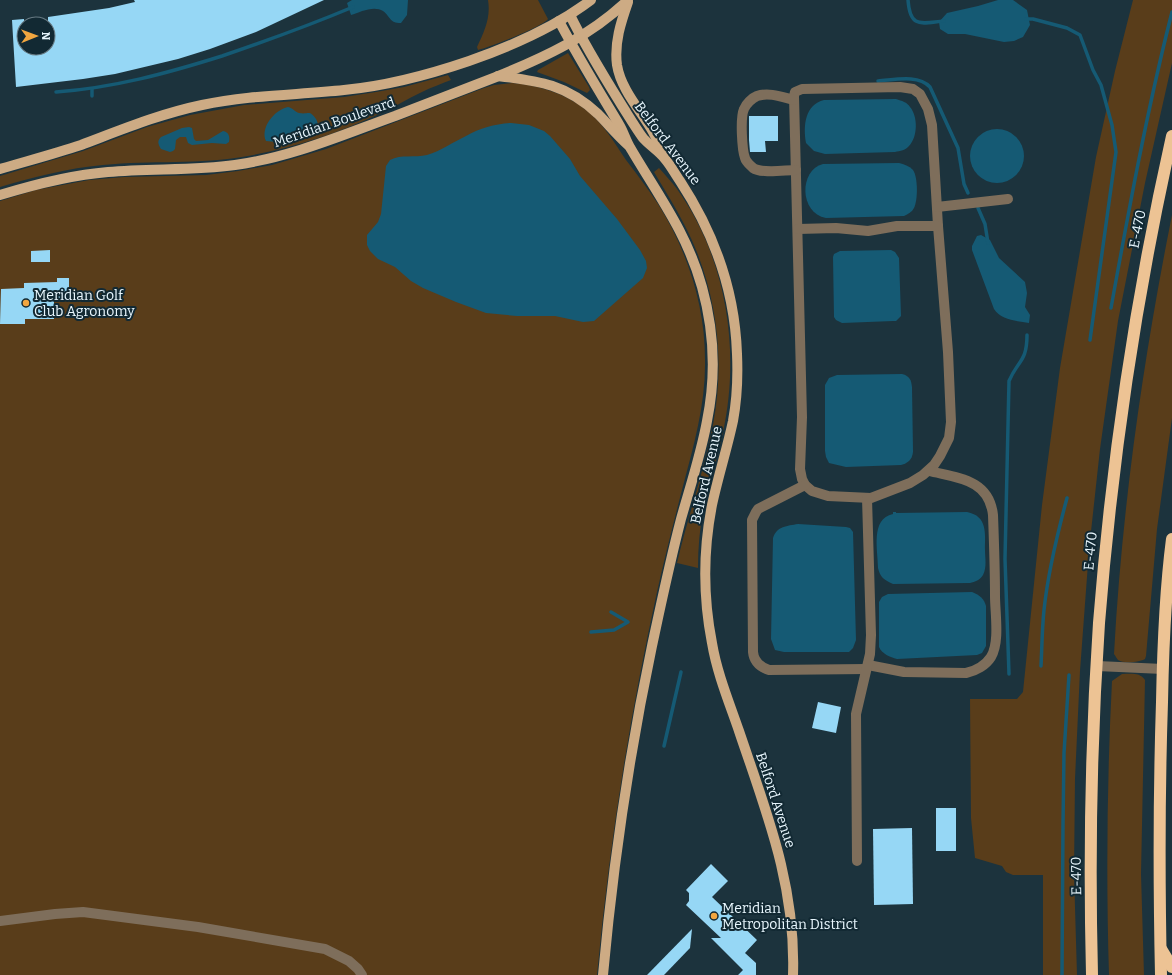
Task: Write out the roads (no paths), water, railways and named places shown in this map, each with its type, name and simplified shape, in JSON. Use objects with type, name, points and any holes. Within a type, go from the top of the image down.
[{"type":"highway","name":"E-470","points":[[1092,973],[1090,839],[1093,746],[1097,666],[1108,528],[1121,416],[1139,297],[1172,136]]},
{"type":"highway","points":[[1161,975],[1159,799],[1166,599],[1172,539]]},
{"type":"highway","points":[[1160,948],[1172,967]]},
{"type":"main road","name":"Meridian Boulevard","points":[[0,169],[72,147],[143,121],[196,106],[232,100],[355,89],[418,77],[461,64],[533,36],[559,22],[591,0]]},
{"type":"main road","name":"Meridian Boulevard","points":[[0,195],[45,182],[88,174],[124,171],[209,168],[237,165],[301,151],[538,60],[580,36],[608,17],[628,0]]},
{"type":"main road","points":[[628,0],[621,21],[618,38],[618,71],[627,92],[653,133],[666,160]]},
{"type":"main road","name":"Belford Avenue","points":[[570,15],[580,36],[643,137],[666,160],[696,207],[710,236],[725,276],[735,327],[737,363],[736,402],[731,430],[715,489],[709,524],[705,567],[706,607],[712,643],[723,687],[775,839],[788,890],[792,927],[793,975]]},
{"type":"main road","name":"Belford Avenue","points":[[559,22],[622,129],[629,146],[670,212],[693,260],[702,285],[711,334],[711,397],[705,430],[676,541],[654,636],[639,710],[620,828],[604,975]]},
{"type":"main road","points":[[497,76],[533,80],[568,92],[596,112],[615,134],[629,146]]},
{"type":"lane","points":[[907,88],[918,92],[928,109],[932,121],[938,226],[948,352],[951,426],[947,444],[929,471],[904,485],[874,497],[867,498],[823,495],[812,491],[805,485],[802,479],[800,469],[802,417],[794,100],[795,92],[805,89],[907,88]]},
{"type":"lane","points":[[794,100],[771,95],[756,97],[744,110],[742,127],[744,156],[750,165],[762,171],[796,170]]},
{"type":"lane","points":[[937,207],[1008,199]]},
{"type":"lane","points":[[798,229],[836,228],[868,231],[897,226],[938,226]]},
{"type":"lane","points":[[805,485],[758,509],[752,520],[753,644],[754,658],[756,662],[761,667],[772,670],[867,667],[904,672],[966,673],[975,670],[989,660],[993,653],[996,633],[993,516],[991,502],[983,490],[974,483],[929,471]]},
{"type":"lane","points":[[857,861],[856,714],[867,667],[871,636],[867,498]]},
{"type":"lane","points":[[1097,666],[1163,669]]},
{"type":"lane","points":[[0,921],[83,912],[198,927],[325,949],[349,961],[362,975]]},
{"type":"water","points":[[352,0],[408,0],[407,15],[401,23],[397,23],[392,21],[386,13],[379,9],[371,9],[351,15],[347,3]]},
{"type":"water","points":[[998,0],[1013,0],[1027,10],[1030,25],[1023,37],[1014,41],[1004,42],[965,34],[948,34],[940,29],[939,22],[947,13]]},
{"type":"water","points":[[896,99],[909,105],[913,111],[916,121],[914,137],[909,146],[905,149],[895,152],[825,154],[814,151],[806,143],[805,123],[809,111],[813,106],[824,100]]},
{"type":"water","points":[[288,107],[299,113],[312,114],[318,124],[317,128],[310,133],[292,132],[277,142],[266,141],[265,131],[270,120],[278,112]]},
{"type":"water","points":[[511,123],[529,125],[544,131],[550,136],[570,159],[580,176],[617,219],[640,250],[646,261],[647,268],[643,278],[594,321],[583,322],[555,316],[517,316],[486,313],[423,288],[411,281],[395,267],[378,259],[370,251],[367,245],[367,235],[378,222],[381,214],[386,166],[390,160],[399,157],[427,155],[471,133],[493,125]]},
{"type":"water","points":[[182,128],[192,128],[194,139],[196,141],[208,140],[223,131],[227,132],[229,135],[229,142],[226,144],[212,143],[192,145],[188,143],[186,137],[180,137],[176,140],[175,149],[173,151],[170,152],[161,149],[158,143],[161,137]]},
{"type":"water","points":[[997,129],[1007,131],[1016,137],[1022,146],[1024,156],[1022,166],[1016,175],[1007,181],[997,183],[987,181],[978,175],[972,166],[970,156],[972,146],[978,137],[987,131]]},
{"type":"water","points":[[899,163],[910,167],[913,170],[917,183],[914,208],[911,212],[904,216],[826,218],[817,214],[811,208],[807,200],[805,191],[806,182],[815,168],[823,164]]},
{"type":"water","points":[[981,235],[990,240],[999,258],[1025,282],[1027,293],[1025,307],[1030,315],[1029,323],[1005,318],[994,309],[972,250],[972,246],[977,236]]},
{"type":"water","points":[[891,250],[895,252],[899,258],[901,316],[896,321],[842,323],[836,320],[834,317],[834,254],[840,251]]},
{"type":"water","points":[[902,374],[910,379],[912,387],[913,452],[911,459],[901,465],[846,467],[829,463],[825,451],[825,385],[829,378],[837,375]]},
{"type":"water","points":[[893,512],[967,512],[979,517],[984,526],[985,532],[985,566],[982,577],[970,583],[893,584],[885,580],[881,576],[878,568],[877,536],[881,522],[886,517],[893,514]]},
{"type":"water","points":[[798,524],[846,527],[850,528],[853,532],[856,640],[853,648],[849,652],[784,652],[775,650],[771,639],[773,538],[780,529],[786,526]]},
{"type":"water","points":[[972,592],[977,594],[984,601],[986,606],[986,646],[982,653],[977,655],[897,659],[886,655],[880,649],[879,602],[882,597],[888,594]]},
{"type":"waterway","points":[[908,0],[911,16],[914,20],[923,23],[944,21]]},
{"type":"waterway","points":[[56,92],[98,87],[140,79],[181,68],[255,45],[353,7]]},
{"type":"waterway","points":[[1111,308],[1146,123],[1172,12]]},
{"type":"waterway","points":[[1026,19],[1033,19],[1067,28],[1080,35],[1093,70],[1101,85],[1112,125],[1116,152],[1090,340]]},
{"type":"waterway","points":[[878,81],[912,79],[919,80],[930,87],[958,148],[964,184],[968,193]]},
{"type":"waterway","points":[[92,89],[92,96]]},
{"type":"waterway","points":[[978,208],[985,224],[988,243]]},
{"type":"waterway","points":[[1009,674],[1005,559],[1009,381],[1024,356],[1027,344],[1027,335]]},
{"type":"waterway","points":[[1041,666],[1043,617],[1050,568],[1067,498]]},
{"type":"waterway","points":[[591,632],[614,630],[628,622],[611,612]]},
{"type":"waterway","points":[[664,746],[681,672]]},
{"type":"waterway","points":[[1062,975],[1064,753],[1069,675]]},
{"type":"place","name":"Meridian Golf Club Agronomy","points":[[26,303]]},
{"type":"place","name":"Meridian Metropolitan District","points":[[714,916]]}]
